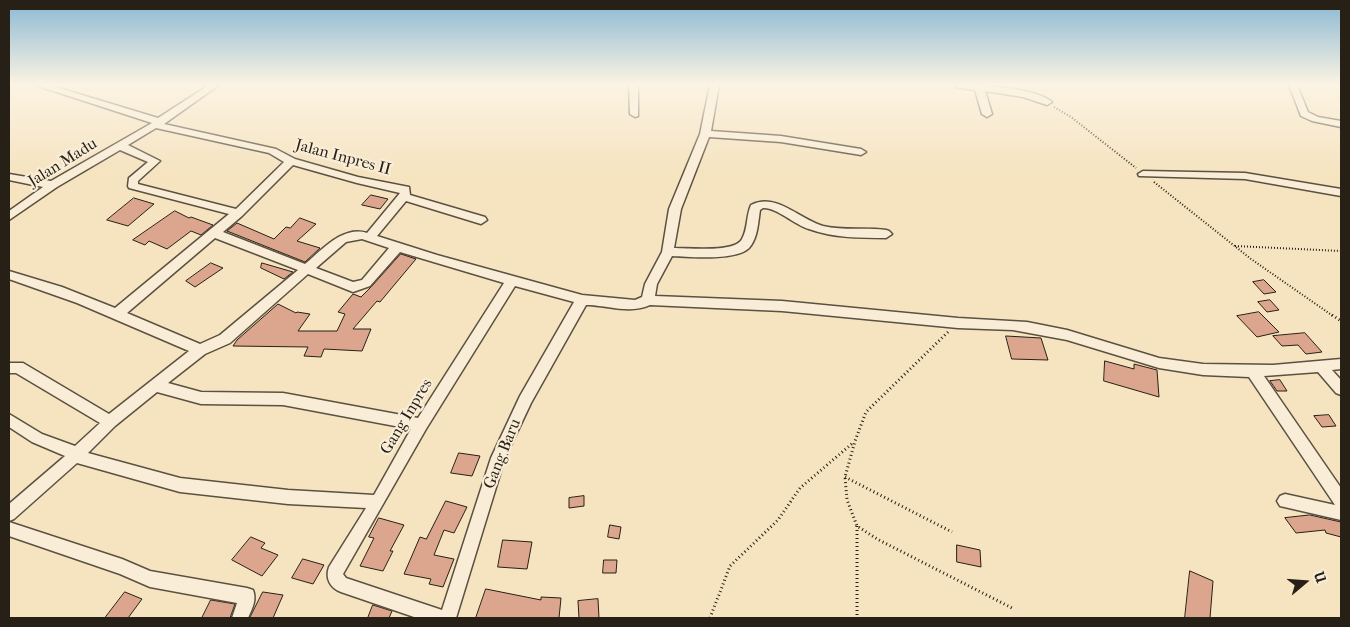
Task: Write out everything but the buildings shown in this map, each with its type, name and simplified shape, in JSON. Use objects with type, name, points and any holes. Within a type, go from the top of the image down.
[{"type":"street","name":"Jalan Inpres II","points":[[129,114],[158,124],[272,151],[291,161],[356,180],[404,189],[406,191],[370,237]]},
{"type":"street","name":"Jalan Madu","points":[[9,216],[53,185],[172,114]]},
{"type":"street","points":[[648,300],[651,284],[668,252],[676,209],[705,134],[709,114]]},
{"type":"street","points":[[1305,114],[1341,124]]},
{"type":"street","points":[[705,134],[781,139],[861,152]]},
{"type":"street","points":[[120,146],[155,161],[133,180],[133,186],[238,213]]},
{"type":"street","points":[[118,313],[238,213],[291,161]]},
{"type":"street","points":[[1143,174],[1245,176],[1341,193]]},
{"type":"street","points":[[9,177],[53,185]]},
{"type":"street","points":[[402,196],[481,220]]},
{"type":"street","points":[[668,252],[730,252],[741,248],[748,238],[755,208],[764,203],[771,204],[793,219],[823,231],[832,233],[886,234]]},
{"type":"street","points":[[214,233],[349,286],[358,286],[366,282],[398,247]]},
{"type":"street","points":[[9,514],[76,455],[110,422],[200,350],[225,339],[343,239],[353,236],[370,237],[398,247],[582,300],[593,299],[636,305],[648,300],[782,306],[958,323],[987,322],[1065,335],[1159,364],[1215,371],[1321,367],[1341,364]]},
{"type":"street","points":[[9,275],[48,286],[118,313],[200,350]]},
{"type":"street","name":"Gang Inpres","points":[[440,618],[341,584],[335,573],[378,502],[421,425],[512,280]]},
{"type":"street","name":"Gang Baru","points":[[448,618],[466,568],[498,458],[525,400],[582,300]]},
{"type":"street","points":[[9,368],[18,366],[110,422]]},
{"type":"street","points":[[1321,367],[1341,389]]},
{"type":"street","points":[[1252,370],[1341,500]]},
{"type":"street","points":[[156,386],[202,398],[283,399],[421,425]]},
{"type":"street","points":[[9,420],[38,438],[76,455],[180,485],[288,497],[378,502]]},
{"type":"street","points":[[1285,501],[1341,512]]},
{"type":"street","points":[[9,529],[122,567],[150,579],[247,596],[240,618]]},
{"type":"path","points":[[1067,114],[1234,246],[1282,282],[1341,321]]},
{"type":"path","points":[[1234,246],[1341,251]]},
{"type":"path","points":[[857,618],[857,526],[847,500],[845,477],[855,441],[866,412],[958,323]]},
{"type":"path","points":[[710,618],[730,566],[778,520],[800,488],[855,441]]},
{"type":"path","points":[[845,477],[952,532]]},
{"type":"path","points":[[857,526],[877,539],[1014,609]]}]
